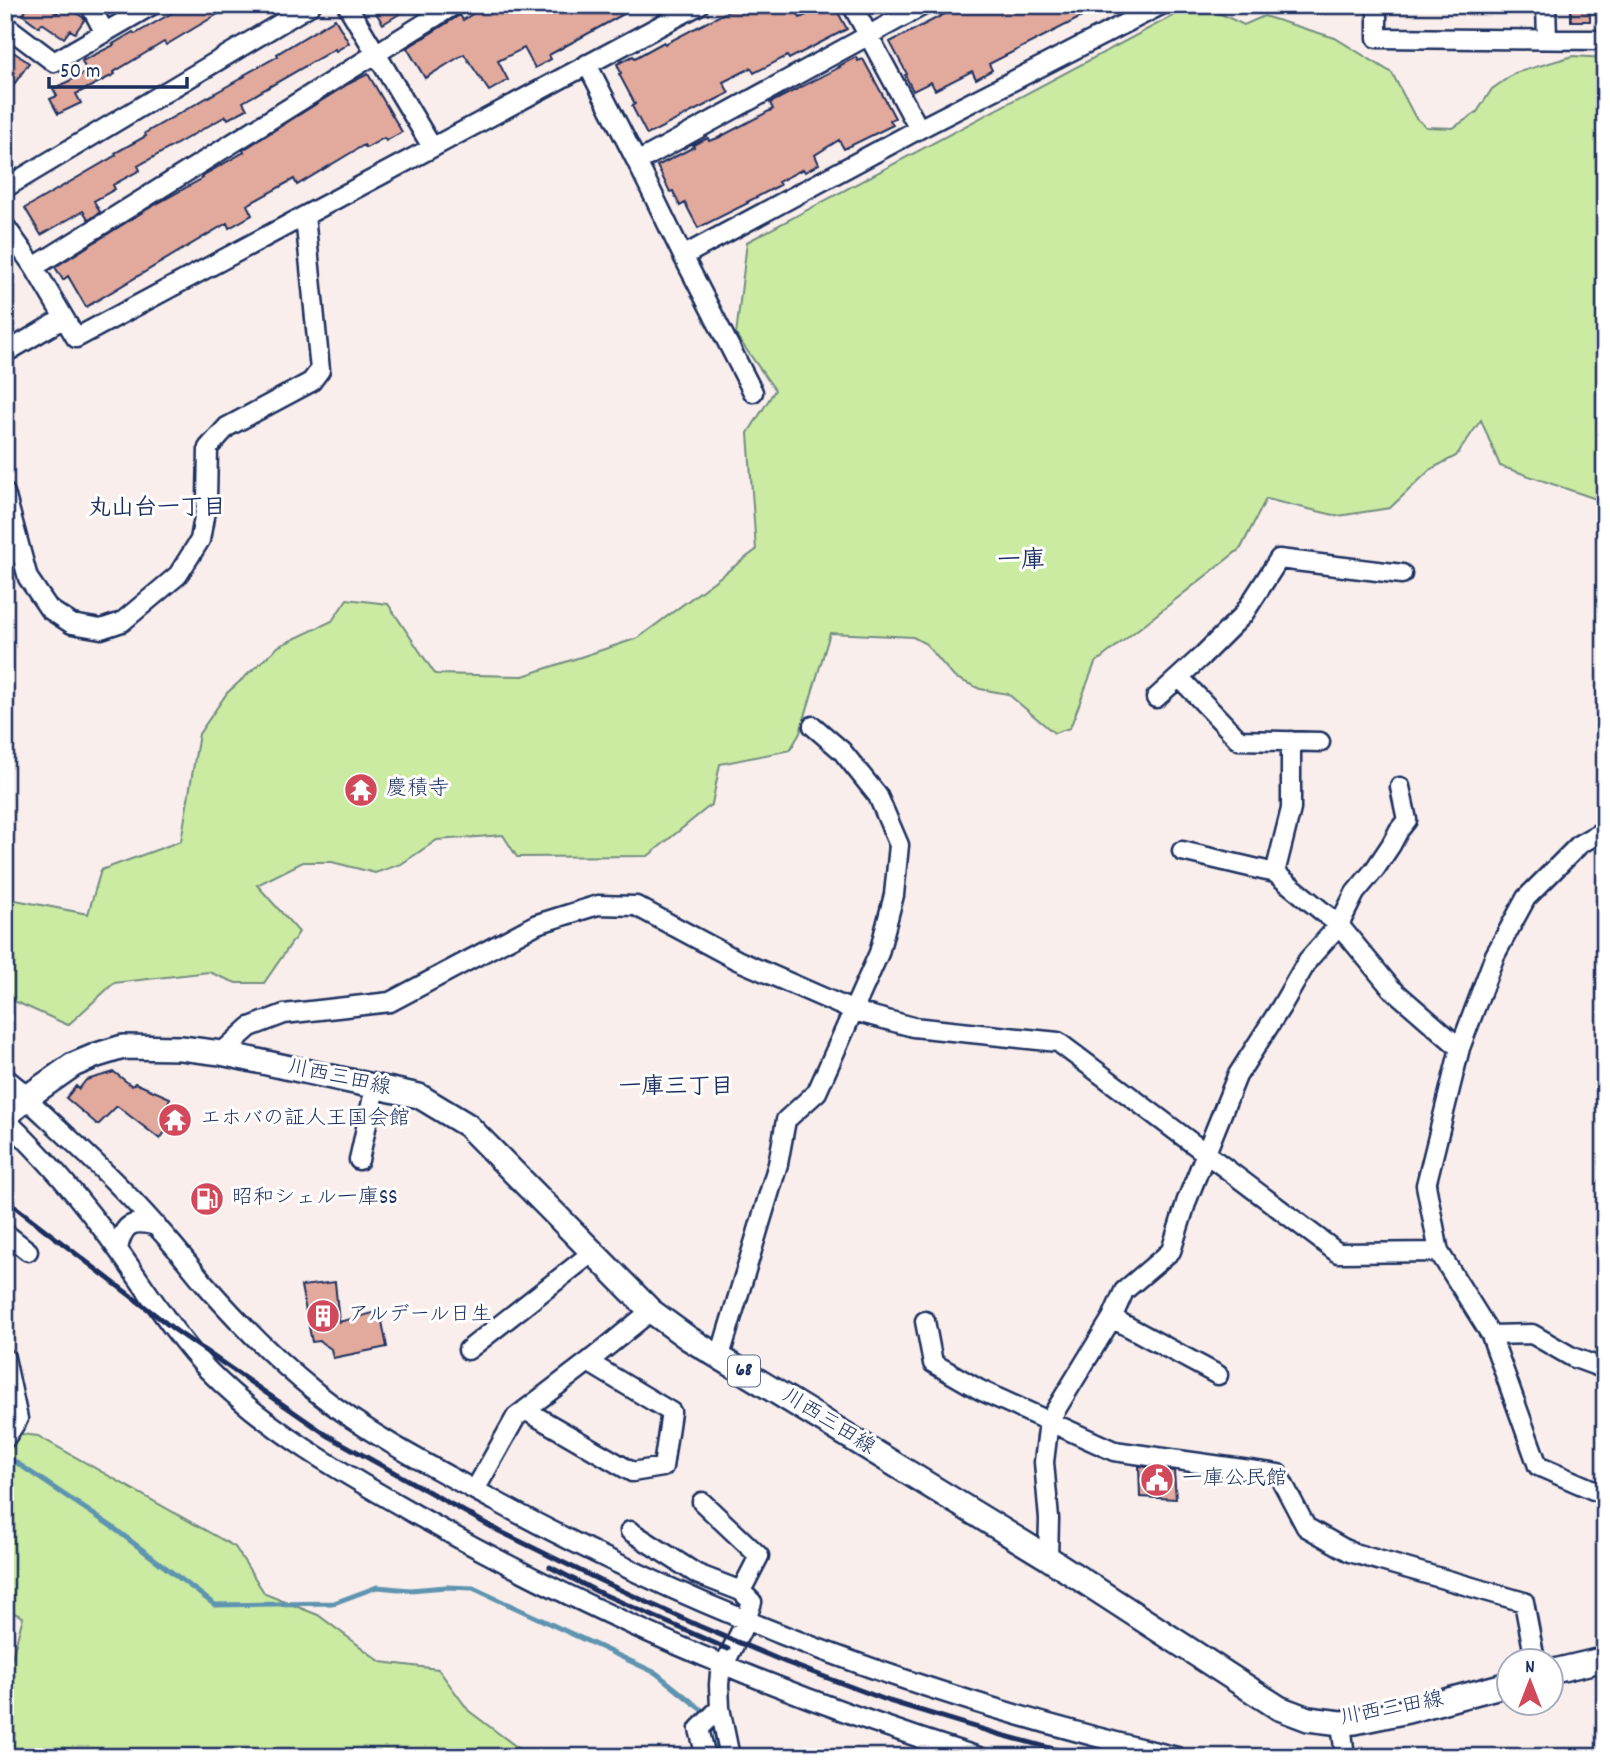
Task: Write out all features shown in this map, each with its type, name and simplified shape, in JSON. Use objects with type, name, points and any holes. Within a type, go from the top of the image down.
[{"type":"main road","name":"川西三田線","points":[[5,1118],[26,1098],[73,1065],[123,1047],[180,1048],[221,1053],[419,1096],[467,1125],[651,1311],[688,1338],[1048,1558],[1279,1707],[1308,1719],[1355,1722],[1494,1688]]},
{"type":"main road","points":[[5,1081],[26,1098]]},
{"type":"main road","points":[[1564,1668],[1605,1658]]},
{"type":"street","points":[[90,5],[105,33]]},
{"type":"street","points":[[5,25],[54,62],[152,5]]},
{"type":"street","points":[[5,188],[311,5]]},
{"type":"street","points":[[347,5],[432,147]]},
{"type":"street","points":[[34,267],[454,5]]},
{"type":"street","points":[[5,226],[34,267],[76,338],[699,5]]},
{"type":"street","points":[[852,5],[919,129]]},
{"type":"street","points":[[637,162],[924,5]]},
{"type":"street","points":[[683,256],[919,129],[1161,5]]},
{"type":"street","points":[[1377,5],[1377,38],[1605,40]]},
{"type":"street","points":[[1546,5],[1546,38]]},
{"type":"street","points":[[587,64],[752,391]]},
{"type":"street","points":[[5,493],[28,578],[49,608],[72,624],[101,629],[121,622],[178,575],[200,540],[207,500],[208,448],[227,427],[311,382],[320,370],[305,216]]},
{"type":"street","points":[[5,353],[64,318]]},
{"type":"street","points":[[1156,698],[1243,615],[1279,559],[1402,574]]},
{"type":"street","points":[[1179,677],[1239,740],[1320,742]]},
{"type":"street","points":[[720,1356],[778,1164],[786,1120],[817,1092],[879,953],[894,895],[899,845],[878,796],[842,751],[813,726]]},
{"type":"street","points":[[1275,873],[1291,809],[1291,741]]},
{"type":"street","points":[[1048,1558],[1049,1519],[1044,1462],[1049,1421],[1112,1318],[1124,1291],[1171,1251],[1187,1200],[1237,1076],[1308,960],[1339,925],[1355,893],[1375,869],[1407,820],[1400,787]]},
{"type":"street","points":[[1605,830],[1580,844],[1526,898],[1495,955],[1460,1048],[1426,1185],[1439,1252],[1491,1335],[1538,1466],[1605,1495]]},
{"type":"street","points":[[1182,851],[1275,873],[1339,925],[1391,988],[1460,1048]]},
{"type":"street","points":[[221,1053],[250,1027],[284,1014],[390,1002],[537,924],[598,905],[636,906],[737,960],[854,1011],[913,1027],[1058,1042],[1338,1253],[1439,1252]]},
{"type":"street","points":[[359,1160],[375,1087]]},
{"type":"street","points":[[26,1098],[110,1177],[157,1226],[232,1314],[266,1348],[317,1394],[379,1437],[563,1538],[746,1621],[857,1664],[951,1696],[1087,1735],[1177,1757]]},
{"type":"street","points":[[5,1118],[63,1179],[118,1249],[167,1320],[200,1360],[237,1396],[288,1436],[396,1503],[489,1555],[620,1620],[723,1665],[844,1712],[979,1757]]},
{"type":"street","points":[[118,1249],[120,1238],[129,1226],[144,1222],[157,1226]]},
{"type":"street","points":[[5,1233],[28,1251]]},
{"type":"street","points":[[468,1350],[593,1252]]},
{"type":"street","points":[[475,1490],[516,1417],[651,1311]]},
{"type":"street","points":[[1112,1318],[1218,1375]]},
{"type":"street","points":[[925,1321],[933,1363],[981,1390],[1114,1451],[1278,1474],[1306,1527],[1350,1552],[1524,1602],[1532,1646]]},
{"type":"street","points":[[1491,1335],[1532,1334],[1573,1357],[1605,1369]]},
{"type":"street","points":[[5,1358],[18,1419],[5,1438]]},
{"type":"street","points":[[525,1410],[632,1472],[663,1467],[671,1412],[588,1362]]},
{"type":"street","points":[[702,1503],[759,1556],[741,1591]]},
{"type":"street","points":[[630,1531],[697,1574],[741,1591],[752,1602],[746,1621],[723,1665],[719,1685],[720,1708],[730,1757]]},
{"type":"street","points":[[706,1757],[699,1729],[720,1708]]},
{"type":"street","points":[[1341,1723],[1345,1757]]},
{"type":"green space","points":[[1193,5],[1202,5],[1244,25],[1264,16],[1335,38],[1392,73],[1415,117],[1426,127],[1453,128],[1477,112],[1492,89],[1515,73],[1573,56],[1605,58],[1605,502],[1500,466],[1481,420],[1456,456],[1431,469],[1390,508],[1338,516],[1266,499],[1241,548],[1095,663],[1070,728],[1054,733],[1008,694],[980,689],[954,677],[926,644],[913,637],[830,633],[800,733],[790,750],[720,764],[712,804],[648,856],[517,857],[503,835],[437,840],[401,864],[375,873],[332,862],[303,862],[257,885],[299,932],[264,983],[236,983],[209,972],[114,983],[68,1025],[5,997],[5,898],[88,914],[101,870],[181,841],[199,734],[227,693],[279,646],[332,621],[347,599],[388,604],[435,674],[523,676],[638,638],[756,550],[748,433],[775,390],[736,335],[747,242]]},
{"type":"green space","points":[[5,1432],[38,1436],[235,1547],[265,1594],[318,1615],[381,1662],[438,1669],[469,1711],[530,1757],[5,1757],[5,1684],[23,1617],[5,1609]]},
{"type":"building","points":[[29,5],[46,5],[57,13],[65,5],[85,19],[75,33],[70,30],[64,38],[42,23],[39,27],[23,15]]},
{"type":"building","points":[[186,5],[233,5],[76,94],[81,103],[58,114],[50,99],[57,96],[53,89],[87,72],[82,61]]},
{"type":"building","points":[[371,5],[414,5],[383,24]]},
{"type":"building","points":[[486,5],[640,5],[549,55],[551,59],[535,68],[524,48],[498,61],[508,80],[489,91],[464,54],[425,78],[407,48],[460,15],[463,20]]},
{"type":"building","points":[[740,5],[793,5],[800,18],[828,5],[830,10],[835,7],[847,29],[789,59],[787,56],[754,73],[751,68],[723,82],[729,93],[647,135],[632,106],[635,104],[619,74],[621,73],[617,64],[633,56],[635,58],[664,42],[665,44]]},
{"type":"building","points":[[962,5],[1105,5],[989,64],[992,70],[976,79],[972,71],[935,90],[931,82],[913,91],[890,42]]},
{"type":"building","points":[[1571,5],[1590,5],[1590,21],[1571,21]]},
{"type":"building","points":[[335,19],[349,43],[243,102],[247,109],[228,119],[226,116],[138,166],[140,170],[113,185],[115,189],[94,201],[100,212],[89,220],[83,211],[41,235],[25,208],[116,155],[115,153],[146,136],[145,133],[245,76]]},
{"type":"building","points":[[5,46],[29,63],[5,97]]},
{"type":"building","points":[[856,57],[858,61],[863,59],[881,92],[895,118],[890,120],[893,125],[844,149],[839,140],[815,155],[819,164],[778,182],[780,185],[698,228],[685,203],[680,206],[673,191],[670,192],[657,166],[694,147],[693,145],[708,138],[709,141],[718,138],[773,109],[770,103]]},
{"type":"building","points":[[368,74],[402,132],[366,148],[364,145],[297,185],[294,179],[247,205],[252,215],[229,228],[227,223],[86,307],[68,276],[63,280],[55,267]]},
{"type":"building","points":[[114,1072],[132,1086],[135,1083],[170,1098],[168,1103],[172,1105],[167,1114],[174,1119],[160,1139],[117,1106],[98,1125],[66,1098],[76,1086],[79,1089],[86,1080]]},
{"type":"building","name":"アルデール日生","points":[[335,1282],[339,1322],[380,1311],[387,1347],[333,1358],[331,1349],[320,1341],[312,1342],[301,1286]]},
{"type":"building","name":"一庫公民館","points":[[1139,1466],[1174,1471],[1176,1499],[1140,1497]]},
{"type":"waterway","points":[[5,1455],[111,1526],[215,1605],[334,1603],[377,1587],[410,1590],[473,1588],[656,1673],[708,1715]]},
{"type":"waterway","points":[[714,1722],[719,1757]]},
{"type":"railway","points":[[5,1199],[175,1330],[327,1435],[499,1531],[699,1626],[785,1662],[889,1701],[1083,1757]]},
{"type":"railway","points":[[550,1567],[596,1591],[728,1649]]},
{"type":"place","name":"慶積寺","points":[[361,790]]},
{"type":"place","name":"エホバの証人王国会館","points":[[175,1120]]},
{"type":"place","name":"昭和シェル一庫SS","points":[[207,1199]]},
{"type":"place","name":"アルデール日生","points":[[323,1316]]},
{"type":"place","name":"一庫公民館","points":[[1157,1480]]},
{"type":"district","name":"丸山台一丁目","points":[[157,509]]},
{"type":"district","name":"一庫","points":[[1021,562]]},
{"type":"district","name":"一庫三丁目","points":[[676,1088]]}]
